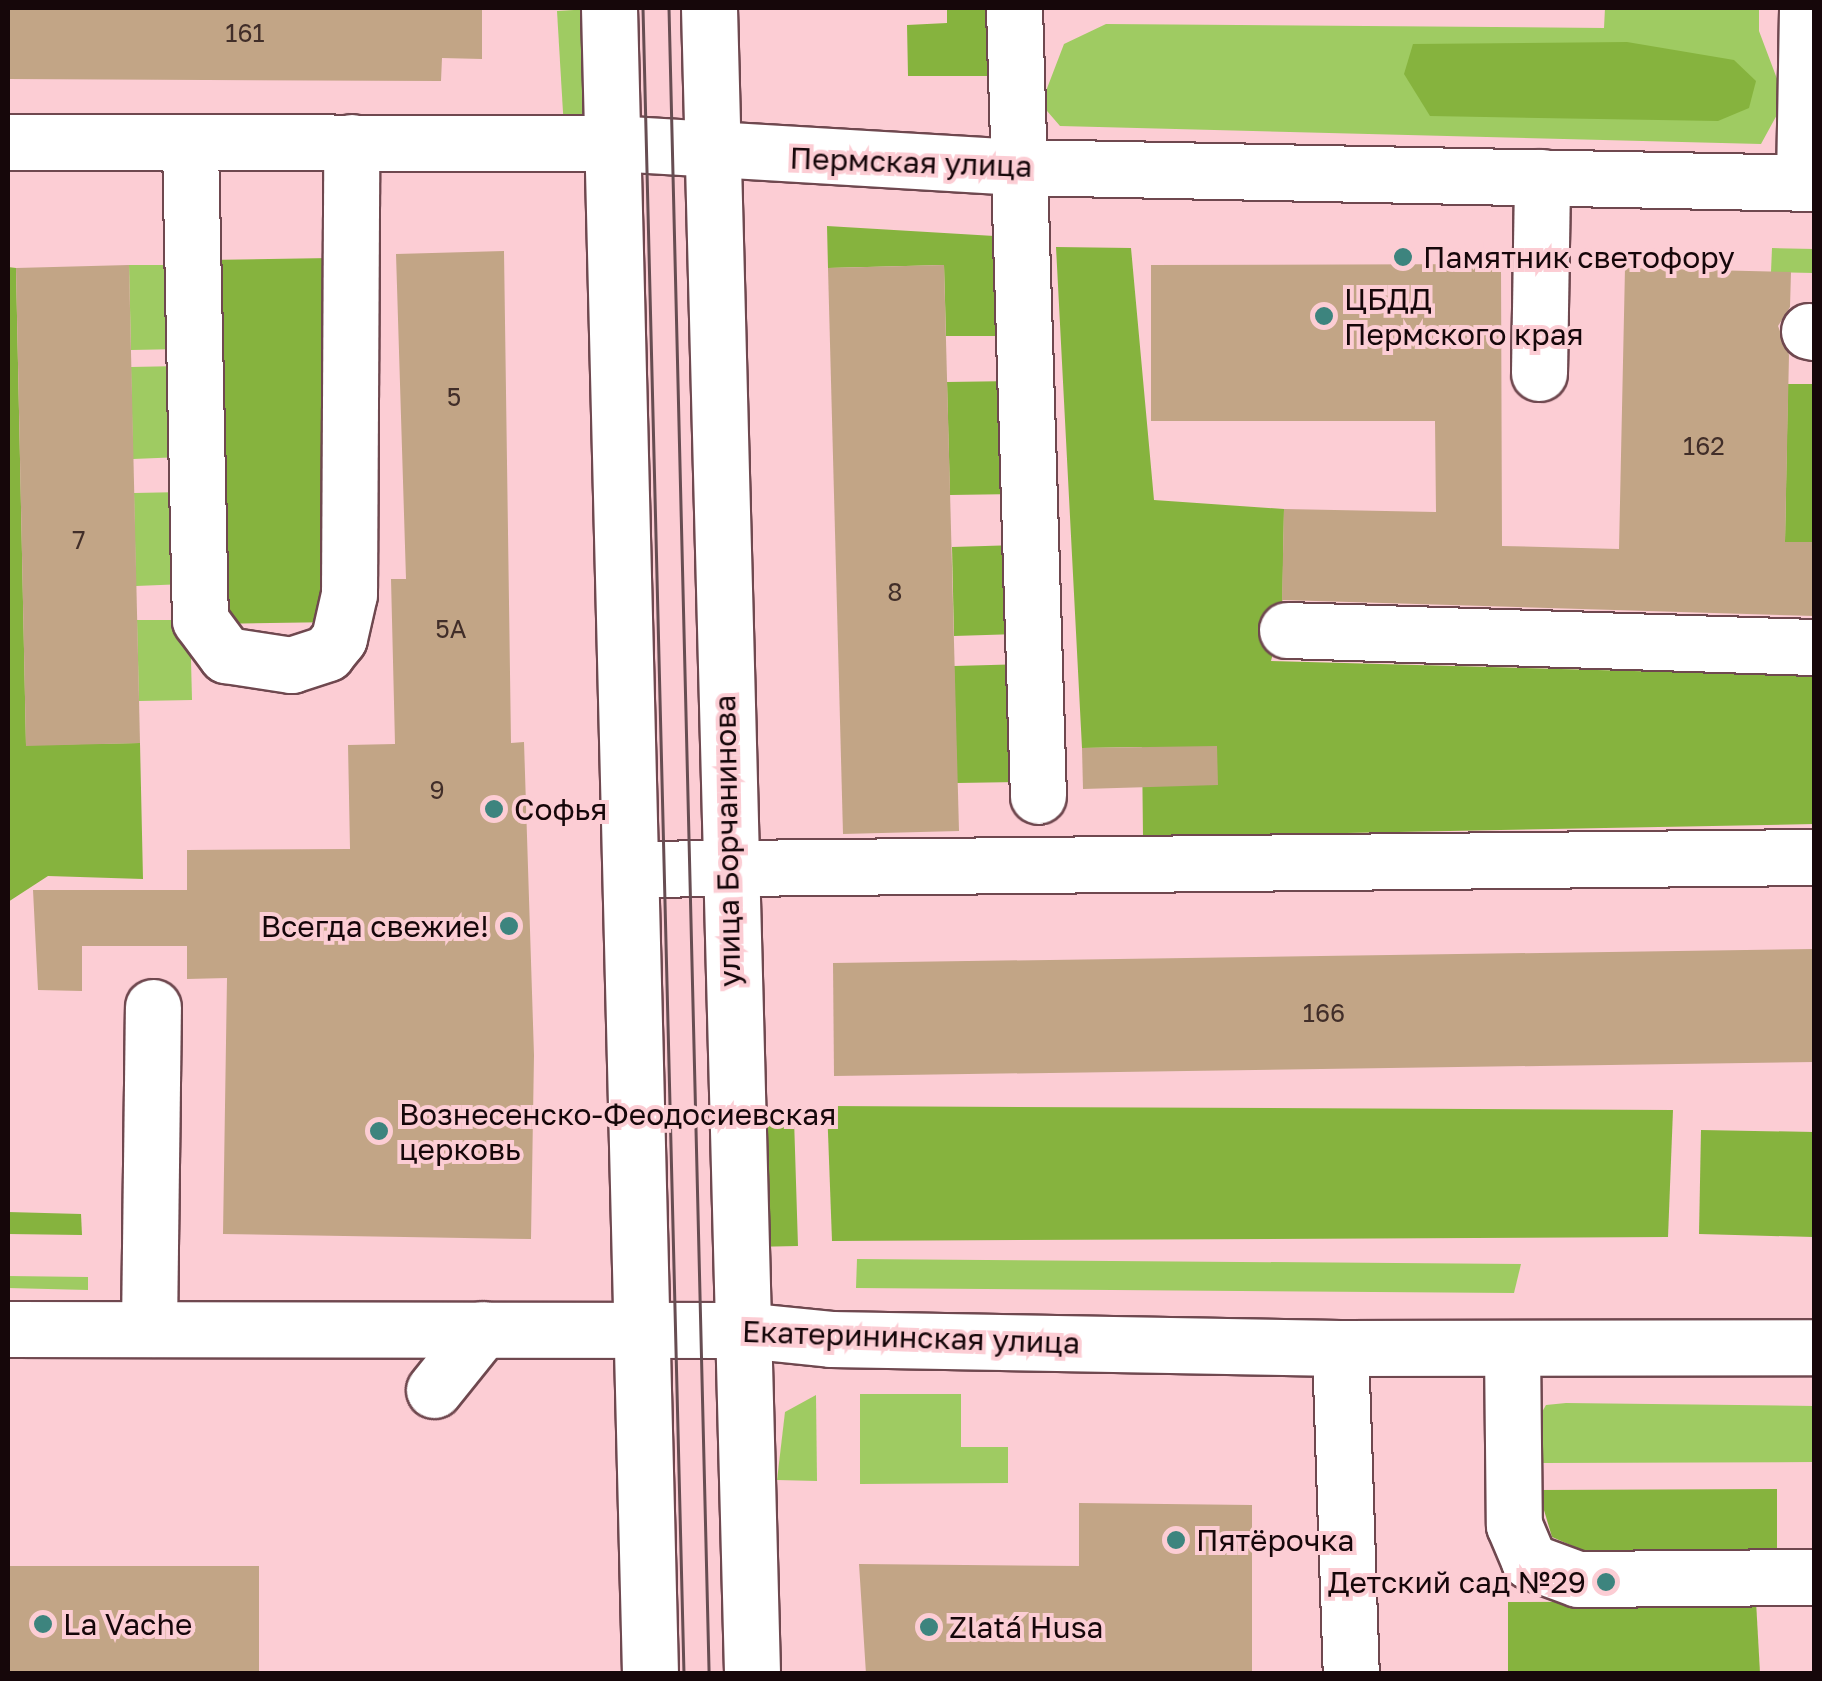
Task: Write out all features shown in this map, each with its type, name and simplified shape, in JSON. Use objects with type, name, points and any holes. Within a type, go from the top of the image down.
[{"type":"main road","points":[[610,8],[650,1674]]},
{"type":"main road","name":"улица Борчанинова","points":[[709,8],[727,869],[752,1674]]},
{"type":"main road","points":[[1014,8],[1038,796]]},
{"type":"main road","points":[[1807,8],[1809,183]]},
{"type":"main road","name":"Пермская улица","points":[[8,142],[190,146],[613,143],[1019,166],[1809,183]]},
{"type":"main road","points":[[190,146],[200,620],[226,655],[291,665],[327,653],[338,638],[348,594],[351,142]]},
{"type":"main road","points":[[1540,373],[1542,177]]},
{"type":"main road","points":[[1287,630],[1814,647]]},
{"type":"main road","points":[[631,869],[1814,858]]},
{"type":"main road","points":[[149,1329],[153,1008]]},
{"type":"main road","name":"Екатерининская улица","points":[[8,1328],[743,1330],[831,1339],[1340,1348],[1814,1347]]},
{"type":"main road","points":[[434,1390],[483,1329]]},
{"type":"main road","points":[[1340,1348],[1351,1674]]},
{"type":"main road","points":[[1512,1348],[1514,1525],[1529,1561],[1578,1578],[1814,1577]]},
{"type":"green space","points":[[947,8],[996,8],[998,76],[908,76],[907,25],[947,23]]},
{"type":"green space","points":[[1605,8],[1759,8],[1759,31],[1785,100],[1761,144],[1060,126],[1041,104],[1064,44],[1106,24],[1604,28]]},
{"type":"green space","points":[[591,9],[593,110],[564,129],[557,11]]},
{"type":"green space","points":[[1627,42],[1734,60],[1756,81],[1749,108],[1718,121],[1430,116],[1404,74],[1413,44]]},
{"type":"green space","points":[[827,226],[1011,237],[1015,336],[946,336],[944,265],[828,268]]},
{"type":"green space","points":[[1056,247],[1131,248],[1154,500],[1284,509],[1282,619],[1271,661],[1814,676],[1814,824],[1143,837],[1142,747],[1082,748]]},
{"type":"green space","points":[[1772,248],[1814,249],[1814,273],[1771,272]]},
{"type":"green space","points":[[331,258],[337,622],[213,624],[207,260]]},
{"type":"green space","points":[[129,265],[182,265],[182,349],[131,350]]},
{"type":"green space","points":[[8,267],[16,268],[26,745],[140,743],[143,879],[48,876],[8,902]]},
{"type":"green space","points":[[181,366],[182,457],[133,459],[131,367]]},
{"type":"green space","points":[[1015,381],[1017,494],[950,495],[947,382]]},
{"type":"green space","points":[[1788,384],[1814,384],[1814,542],[1785,542]]},
{"type":"green space","points":[[184,492],[185,584],[136,586],[134,493]]},
{"type":"green space","points":[[1019,545],[1020,634],[954,636],[952,547]]},
{"type":"green space","points":[[137,620],[190,620],[192,700],[139,701]]},
{"type":"green space","points":[[1023,664],[1026,782],[957,783],[954,666]]},
{"type":"green space","points":[[827,1106],[1673,1110],[1668,1237],[832,1241]]},
{"type":"green space","points":[[794,1119],[798,1246],[753,1247],[749,1120]]},
{"type":"green space","points":[[1701,1130],[1814,1132],[1813,1237],[1699,1234]]},
{"type":"green space","points":[[8,1212],[81,1214],[82,1235],[8,1234]]},
{"type":"green space","points":[[857,1259],[1521,1264],[1514,1293],[856,1288]]},
{"type":"green space","points":[[8,1276],[88,1277],[88,1290],[8,1288]]},
{"type":"green space","points":[[860,1394],[961,1394],[961,1447],[1008,1447],[1008,1483],[860,1484]]},
{"type":"green space","points":[[816,1395],[817,1481],[777,1480],[785,1412]]},
{"type":"green space","points":[[1546,1405],[1814,1406],[1814,1462],[1543,1463],[1542,1412]]},
{"type":"green space","points":[[1777,1489],[1777,1549],[1598,1557],[1552,1537],[1538,1490]]},
{"type":"green space","points":[[1756,1601],[1760,1673],[1508,1673],[1508,1602]]},
{"type":"building","points":[[8,8],[482,8],[482,59],[442,58],[441,81],[8,79]]},
{"type":"building","points":[[504,251],[511,743],[524,742],[534,1055],[531,1239],[223,1234],[227,978],[187,979],[187,946],[82,946],[82,991],[38,990],[33,890],[187,890],[187,850],[350,849],[348,745],[395,744],[391,579],[406,579],[396,254]]},
{"type":"building","points":[[1501,264],[1502,546],[1619,549],[1625,268],[1791,272],[1790,307],[1778,326],[1789,355],[1785,542],[1814,542],[1814,616],[1282,600],[1284,509],[1436,512],[1435,421],[1151,421],[1151,265]]},
{"type":"building","points":[[129,265],[140,743],[26,746],[16,268]]},
{"type":"building","points":[[944,265],[959,831],[843,834],[828,268]]},
{"type":"building","points":[[1217,746],[1218,785],[1083,789],[1082,748]]},
{"type":"building","points":[[1814,949],[1814,1062],[834,1076],[833,963]]},
{"type":"building","points":[[1079,1503],[1252,1505],[1252,1674],[866,1674],[859,1564],[1079,1566]]},
{"type":"building","points":[[8,1566],[259,1566],[259,1674],[8,1674]]},
{"type":"tram line","points":[[643,8],[684,1674]]},
{"type":"tram line","points":[[669,8],[709,1674]]},
{"type":"place","name":"Памятник светофору","points":[[1403,257]]},
{"type":"place","name":"ЦБДД Пермского края","points":[[1324,316]]},
{"type":"place","name":"Софья","points":[[494,809]]},
{"type":"place","name":"Всегда свежие!","points":[[509,926]]},
{"type":"place","name":"Вознесенско-Феодосиевская церковь","points":[[379,1131]]},
{"type":"place","name":"Пятёрочка","points":[[1176,1540]]},
{"type":"place","name":"Детский сад №29","points":[[1606,1582]]},
{"type":"place","name":"La Vache","points":[[43,1624]]},
{"type":"place","name":"Zlatá Husa","points":[[929,1627]]}]
